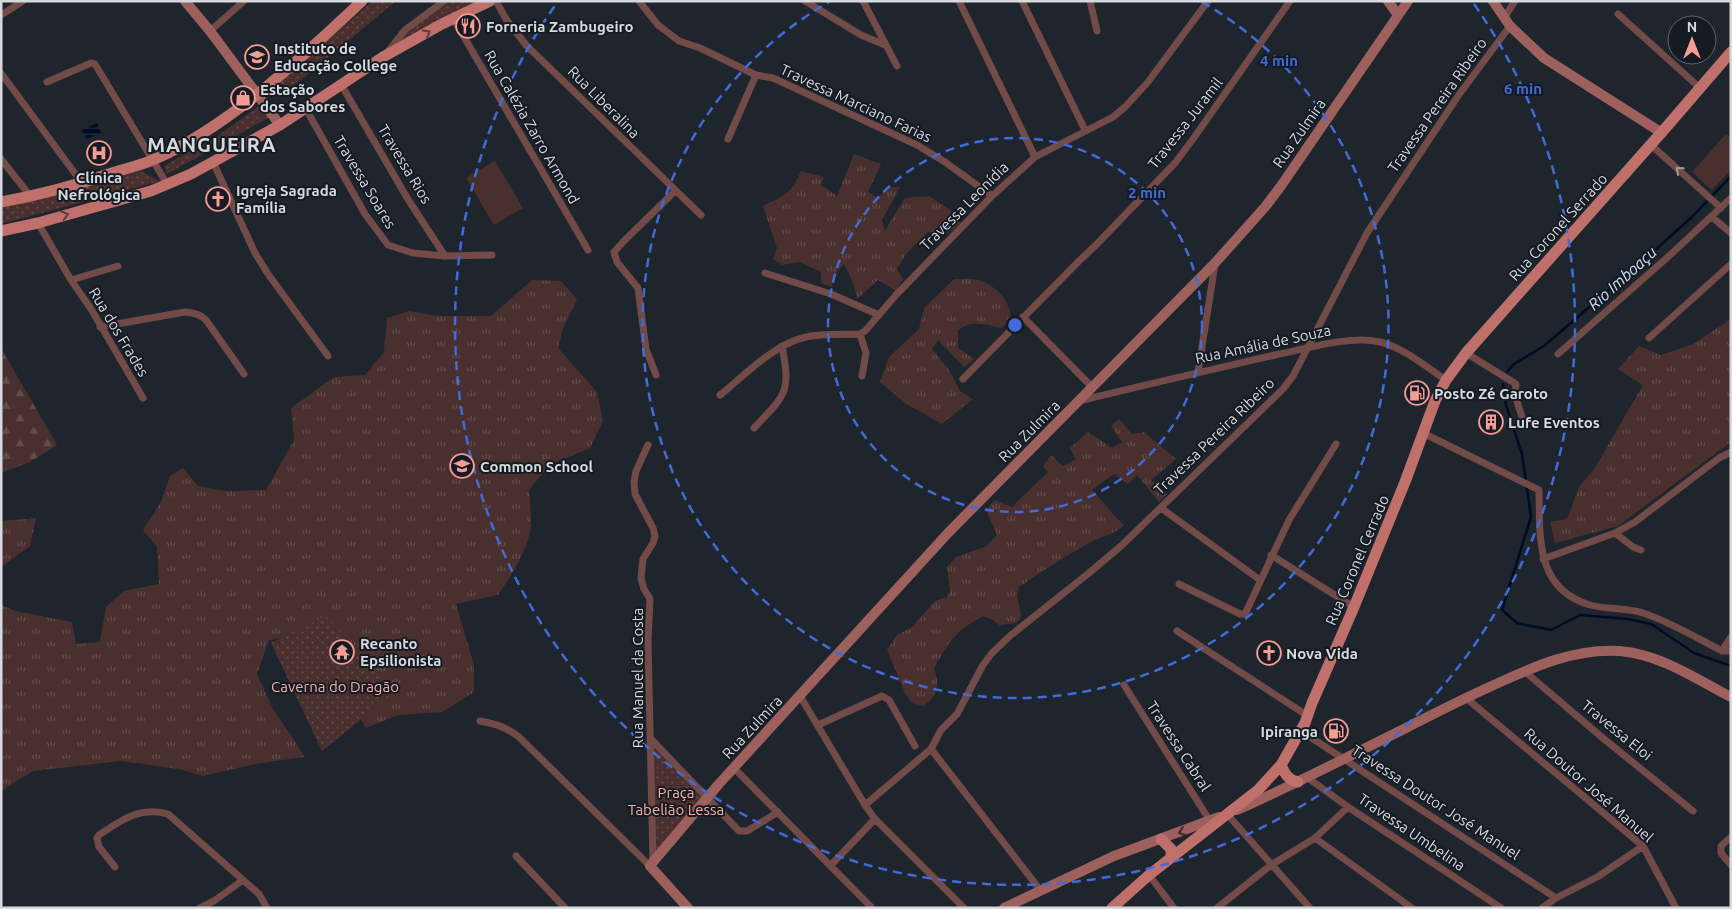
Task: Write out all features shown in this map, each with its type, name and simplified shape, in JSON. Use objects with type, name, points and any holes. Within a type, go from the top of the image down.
[{"type":"main road","points":[[1,202],[82,183],[153,160],[204,132],[257,94],[362,1]]},
{"type":"main road","points":[[1,231],[38,223],[151,191],[167,184],[213,162],[280,125],[342,86],[383,57],[453,18],[490,1]]},
{"type":"main road","name":"Rua Coronel Serrado","points":[[1423,433],[1446,380],[1466,353],[1731,52]]},
{"type":"main road","name":"Rua Coronel Cerrado","points":[[1112,908],[1149,874],[1258,790],[1281,765],[1308,716],[1405,482],[1423,433]]},
{"type":"main road","points":[[1281,765],[1287,777],[1291,780],[1303,780]]},
{"type":"main road","points":[[1161,839],[1171,849],[1171,857]]},
{"type":"street","points":[[1,15],[23,1]]},
{"type":"street","points":[[185,1],[210,31],[280,125]]},
{"type":"street","points":[[210,31],[244,1]]},
{"type":"street","points":[[383,57],[406,30],[444,1]]},
{"type":"street","name":"Rua Liberalina","points":[[496,1],[506,20],[526,45],[701,216]]},
{"type":"street","name":"Travessa Marciano Farias","points":[[639,1],[658,25],[679,41],[700,48],[756,74],[773,78],[897,134],[945,162],[992,196]]},
{"type":"street","points":[[805,1],[861,35],[884,45]]},
{"type":"street","points":[[864,1],[884,45],[897,66]]},
{"type":"street","points":[[959,1],[1035,157]]},
{"type":"street","points":[[1022,1],[1085,130]]},
{"type":"street","points":[[1090,1],[1097,31]]},
{"type":"street","name":"Travessa Juramil","points":[[963,379],[1096,245],[1174,163],[1290,1]]},
{"type":"street","points":[[1388,1],[1398,15]]},
{"type":"street","name":"Rua Zulmira","points":[[652,864],[734,768],[948,533],[1215,263],[1265,207],[1408,1]]},
{"type":"street","points":[[1493,1],[1507,22],[1544,58],[1662,132]]},
{"type":"street","name":"Travessa Pereira Ribeiro","points":[[865,805],[931,749],[942,730],[957,714],[983,665],[1011,634],[1102,562],[1283,389],[1293,376],[1367,233],[1507,22],[1515,1]]},
{"type":"street","name":"Travessa Leonídia","points":[[860,334],[865,331],[992,196],[1035,157],[1113,117],[1125,107],[1148,82],[1207,2]]},
{"type":"street","points":[[1618,14],[1700,88]]},
{"type":"street","name":"Rua Calézia Zarro Armond","points":[[453,18],[588,250]]},
{"type":"street","points":[[47,82],[91,62],[95,64],[167,184]]},
{"type":"street","points":[[1,73],[82,183]]},
{"type":"street","name":"Travessa Marciano Farias","points":[[728,139],[756,74]]},
{"type":"street","name":"Travessa Rios","points":[[342,86],[409,200],[445,256]]},
{"type":"street","name":"Travessa Soares","points":[[306,109],[365,214],[388,245],[413,253],[445,256],[492,254]]},
{"type":"street","points":[[1651,145],[1721,208]]},
{"type":"street","points":[[1,159],[31,196]]},
{"type":"street","points":[[213,162],[255,253],[268,274],[328,356]]},
{"type":"street","points":[[656,375],[646,349],[638,288],[617,262],[614,252],[675,192]]},
{"type":"street","points":[[1558,354],[1731,198]]},
{"type":"street","points":[[1712,216],[1731,233]]},
{"type":"street","name":"Rua dos Frades","points":[[38,223],[143,398]]},
{"type":"street","points":[[1198,372],[1215,263]]},
{"type":"street","points":[[1649,338],[1731,264]]},
{"type":"street","name":"Rua dos Frades","points":[[71,280],[118,266]]},
{"type":"street","points":[[765,273],[831,294],[879,315]]},
{"type":"street","points":[[100,327],[185,312],[194,313],[206,320],[244,374]]},
{"type":"street","points":[[1023,317],[1092,387]]},
{"type":"street","points":[[720,395],[782,346],[806,337],[824,334],[860,334],[866,353],[862,376]]},
{"type":"street","name":"Rua Amália de Souza","points":[[1079,402],[1198,372],[1342,342],[1363,340],[1380,342],[1399,349],[1446,380]]},
{"type":"street","points":[[754,428],[780,400],[784,391],[787,371],[782,346]]},
{"type":"street","points":[[1466,353],[1516,384],[1515,395],[1522,417]]},
{"type":"street","points":[[1423,433],[1536,489],[1543,559],[1557,586],[1577,600],[1592,606],[1626,608],[1646,614],[1722,651],[1731,651]]},
{"type":"street","points":[[1179,584],[1244,615],[1288,520],[1336,444]]},
{"type":"street","name":"Rua Manuel da Costa","points":[[648,445],[636,472],[634,482],[635,494],[653,528],[655,536],[643,559],[641,578],[644,589],[650,599],[648,641],[652,864]]},
{"type":"street","points":[[1543,559],[1615,533],[1645,516],[1719,458],[1731,452]]},
{"type":"street","points":[[1160,508],[1260,580]]},
{"type":"street","points":[[1615,533],[1633,547],[1641,550]]},
{"type":"street","points":[[1271,555],[1354,607]]},
{"type":"street","points":[[1177,631],[1308,716]]},
{"type":"street","points":[[1722,651],[1731,638]]},
{"type":"street","points":[[1004,908],[1114,856],[1210,821],[1303,780],[1381,739],[1524,671],[1580,653],[1600,651],[1621,652],[1649,657],[1669,663],[1731,697]]},
{"type":"street","name":"Travessa Eloi","points":[[1524,671],[1604,739],[1693,810]]},
{"type":"street","name":"Travessa Cabral","points":[[1124,685],[1210,821]]},
{"type":"street","points":[[800,696],[875,819],[964,908]]},
{"type":"street","points":[[818,725],[882,696],[889,700],[915,746]]},
{"type":"street","name":"Rua Doutor José Manuel","points":[[1466,698],[1643,846],[1676,908]]},
{"type":"street","points":[[480,721],[498,724],[507,728],[518,737],[652,864],[688,908]]},
{"type":"street","name":"Travessa Doutor José Manuel","points":[[1301,731],[1556,898]]},
{"type":"street","points":[[651,739],[739,831],[747,832],[778,812]]},
{"type":"street","points":[[931,749],[1041,890]]},
{"type":"street","points":[[734,768],[872,908]]},
{"type":"street","name":"Travessa Umbelina","points":[[1303,780],[1348,807],[1501,908]]},
{"type":"street","points":[[1217,908],[1271,866],[1315,838],[1348,807]]},
{"type":"street","points":[[114,867],[97,842],[99,835],[120,821],[144,811],[154,810],[168,814],[259,894],[267,908]]},
{"type":"street","points":[[1227,814],[1310,908]]},
{"type":"street","points":[[831,865],[875,819]]},
{"type":"street","points":[[1731,837],[1721,846],[1721,853],[1731,865]]},
{"type":"street","points":[[1315,838],[1412,908]]},
{"type":"street","points":[[1542,908],[1556,898],[1599,876],[1643,846]]},
{"type":"street","points":[[516,856],[565,908]]},
{"type":"street","points":[[1149,874],[1174,908]]},
{"type":"street","points":[[200,908],[214,901],[243,880]]},
{"type":"green space","points":[[373,1],[396,1],[289,90],[267,93]]},
{"type":"green space","points":[[450,1],[482,1],[396,47],[414,27]]},
{"type":"green space","points":[[262,104],[270,117],[167,174],[164,166],[219,135]]},
{"type":"green space","points":[[1726,134],[1731,138],[1731,170],[1712,190],[1692,172]]},
{"type":"green space","points":[[854,154],[881,164],[868,192],[879,198],[886,187],[900,187],[882,220],[885,232],[905,198],[929,196],[949,209],[961,222],[954,230],[947,233],[928,232],[906,254],[897,269],[903,279],[896,291],[878,280],[857,299],[854,285],[844,264],[837,272],[831,287],[821,283],[821,272],[800,262],[782,265],[773,259],[777,248],[763,206],[786,193],[794,185],[801,171],[824,177],[821,185],[837,196]]},
{"type":"green space","points":[[495,161],[523,208],[494,225],[466,178]]},
{"type":"green space","points":[[141,171],[160,181],[1,224],[1,205]]},
{"type":"green space","points":[[954,279],[975,279],[990,285],[1001,295],[1009,307],[1010,320],[1001,328],[984,324],[973,324],[958,330],[958,348],[974,359],[964,367],[938,340],[932,349],[949,370],[960,391],[973,399],[942,424],[905,403],[880,382],[889,357],[919,329],[924,308]]},
{"type":"green space","points":[[532,280],[561,281],[577,299],[563,329],[558,348],[597,392],[603,421],[590,448],[550,465],[529,490],[530,533],[519,562],[498,595],[456,604],[474,665],[474,692],[442,712],[398,715],[366,728],[335,675],[306,634],[269,640],[257,674],[273,709],[304,757],[255,764],[203,776],[179,769],[121,761],[33,771],[7,787],[1,793],[1,605],[15,611],[72,622],[76,644],[100,642],[106,607],[124,591],[159,584],[157,547],[143,530],[161,502],[170,476],[183,468],[198,486],[226,491],[266,490],[294,440],[291,408],[334,377],[365,375],[384,352],[387,318],[409,311],[437,316],[491,316]]},
{"type":"green space","points":[[1731,319],[1731,442],[1618,526],[1555,543],[1550,522],[1567,519],[1579,487],[1595,468],[1643,385],[1618,369],[1639,346],[1661,355],[1693,344]]},
{"type":"green space","points":[[1,348],[57,445],[30,462],[1,473]]},
{"type":"green space","points":[[1119,419],[1132,434],[1144,432],[1176,459],[1151,480],[1167,494],[1159,502],[1137,475],[1128,484],[1114,474],[1092,490],[1124,526],[1089,543],[1019,587],[1017,595],[1021,615],[1016,623],[999,625],[983,616],[959,632],[934,668],[937,680],[935,694],[923,706],[912,703],[905,693],[887,650],[897,635],[912,627],[935,601],[947,597],[950,592],[947,567],[956,557],[987,546],[997,535],[986,510],[995,500],[1012,507],[1048,472],[1043,466],[1051,455],[1063,466],[1076,459],[1070,448],[1088,432],[1112,448],[1122,442],[1111,426]]},
{"type":"green space","points":[[36,518],[30,546],[1,567],[1,521]]},
{"type":"green space","name":"Caverna do Dragão","points":[[326,616],[394,693],[322,751],[271,643]]},
{"type":"green space","name":"Praça Tabelião Lessa","points":[[650,740],[706,798],[652,860]]},
{"type":"water","points":[[97,123],[101,133],[86,139],[82,130]]},
{"type":"waterway","name":"Rio Imboaçu","points":[[1507,372],[1514,364],[1544,346],[1643,261],[1692,217],[1731,176]]},
{"type":"waterway","points":[[1503,384],[1506,405],[1522,454],[1531,517],[1502,610],[1517,623],[1551,630],[1580,615],[1628,619],[1651,624],[1694,653],[1731,666]]},
{"type":"place","name":"Forneria Zambugeiro","points":[[468,26]]},
{"type":"place","name":"Instituto de Educação College","points":[[257,57]]},
{"type":"place","name":"Estação dos Sabores","points":[[243,98]]},
{"type":"place","name":"Clínica Nefrológica","points":[[99,153]]},
{"type":"place","name":"Igreja Sagrada Família","points":[[218,199]]},
{"type":"place","name":"Posto Zé Garoto","points":[[1417,393]]},
{"type":"place","name":"Lufe Eventos","points":[[1491,422]]},
{"type":"place","name":"Common School","points":[[462,466]]},
{"type":"place","name":"Recanto Epsilionista","points":[[342,652]]},
{"type":"place","name":"Nova Vida","points":[[1269,653]]},
{"type":"place","name":"Ipiranga","points":[[1336,731]]},
{"type":"district","name":"MANGUEIRA","points":[[212,144]]}]
